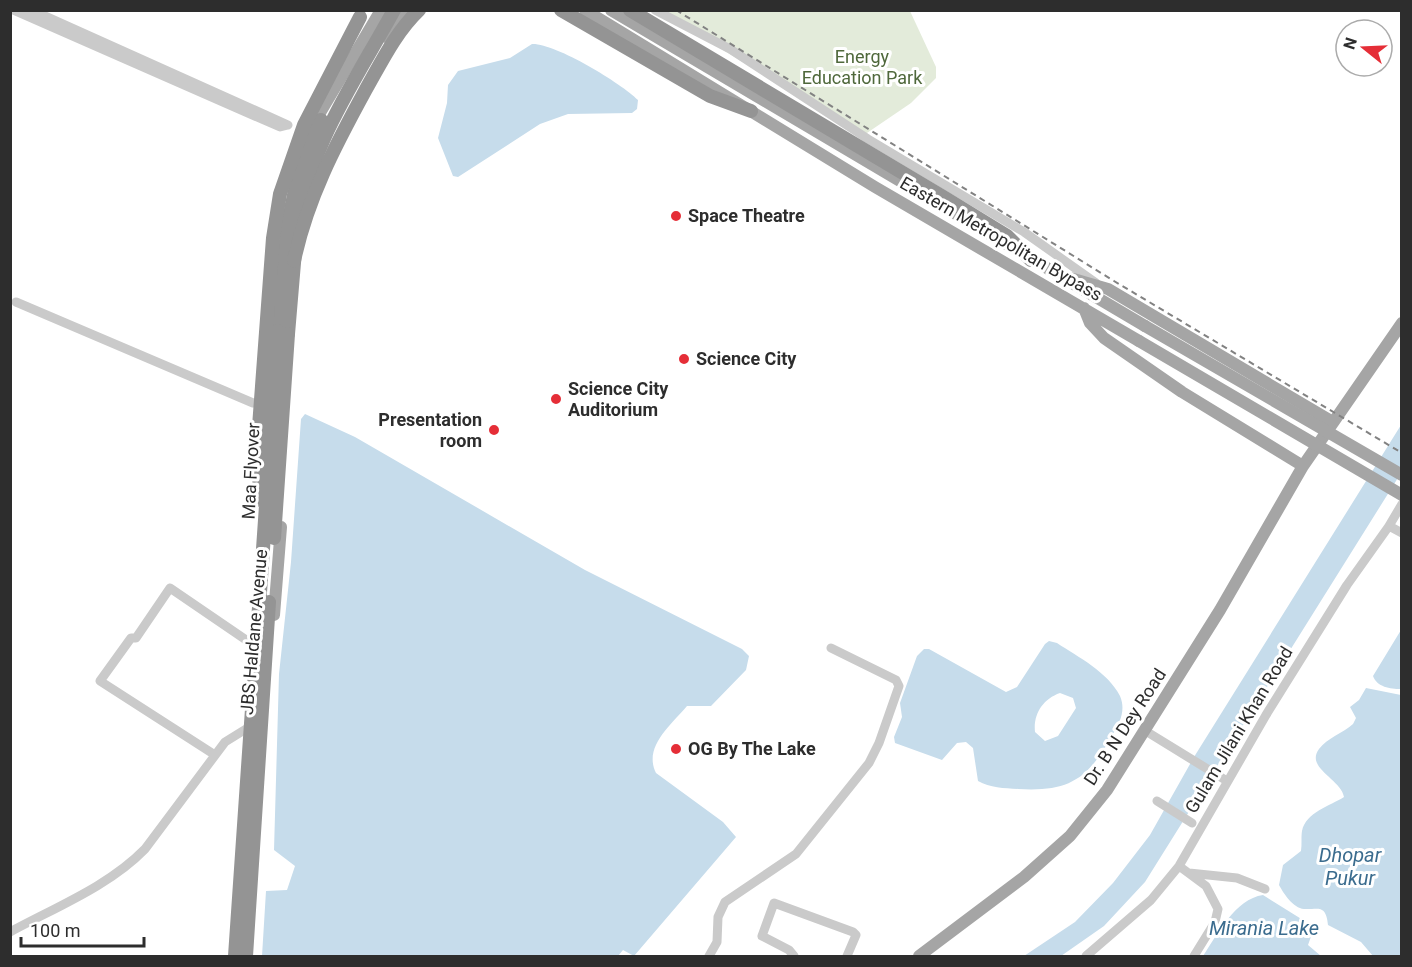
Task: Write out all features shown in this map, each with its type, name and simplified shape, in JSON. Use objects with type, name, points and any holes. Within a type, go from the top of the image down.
[{"type":"highway","points":[[265,538],[257,459],[273,238],[279,202],[297,143],[318,95],[365,10]]},
{"type":"highway","name":"Maa Flyover","points":[[234,957],[281,286],[289,218],[296,185],[318,127],[382,10]]},
{"type":"highway","name":"Maa Flyover","points":[[248,957],[294,261],[301,207],[320,146],[346,92],[394,10]]},
{"type":"highway","points":[[294,261],[311,201],[335,143],[384,56],[419,10]]},
{"type":"highway","points":[[561,10],[710,96],[751,111]]},
{"type":"highway","points":[[630,10],[968,212],[1006,236],[1031,260]]},
{"type":"main road","name":"JBS Haldane Avenue","points":[[234,957],[268,385],[279,254],[289,190],[309,131],[352,54],[382,10]]},
{"type":"main road","name":"JBS Haldane Avenue","points":[[248,957],[297,278],[307,218],[330,136],[347,102],[403,10]]},
{"type":"main road","name":"Eastern Metropolitan Bypass","points":[[585,10],[751,111],[1401,495]]},
{"type":"main road","points":[[611,10],[1031,260],[1401,475]]},
{"type":"main road","points":[[1060,276],[1098,285],[1331,422]]},
{"type":"main road","points":[[1084,308],[1090,323],[1104,338],[1182,392],[1303,466]]},
{"type":"main road","name":"Dr. B N Dey Road","points":[[919,957],[1024,878],[1070,836],[1118,776],[1144,730],[1220,610],[1303,466],[1401,323]]},
{"type":"street","points":[[13,10],[280,127],[288,125],[32,10]]},
{"type":"street","points":[[655,10],[730,49],[868,139],[1024,232],[1098,285]]},
{"type":"street","points":[[16,302],[253,403]]},
{"type":"street","name":"Gulam Jilani Khan Road","points":[[1086,957],[1151,900],[1179,866],[1223,778],[1347,585],[1389,526],[1401,504]]},
{"type":"street","points":[[1389,526],[1401,533]]},
{"type":"street","points":[[216,755],[100,681],[131,638],[136,638],[170,588],[252,645]]},
{"type":"street","points":[[709,957],[717,942],[718,917],[725,902],[796,854],[869,763],[879,743],[899,686],[896,680],[831,648]]},
{"type":"street","points":[[10,932],[114,876],[133,862],[146,849],[225,742],[246,729],[264,730]]},
{"type":"street","points":[[1144,730],[1223,778]]},
{"type":"street","points":[[1157,801],[1192,823]]},
{"type":"street","points":[[1179,866],[1206,886],[1218,909],[1215,922],[1194,957]]},
{"type":"street","points":[[1188,873],[1237,878],[1265,889]]},
{"type":"street","points":[[794,957],[789,950],[762,936],[774,903],[853,932],[856,935],[847,957]]},
{"type":"green space","name":"Energy Education Park","points":[[658,11],[910,11],[936,67],[936,78],[911,103],[864,135]]},
{"type":"water","points":[[532,44],[556,50],[603,75],[638,100],[637,109],[632,113],[568,114],[540,124],[458,177],[453,176],[438,138],[447,103],[448,85],[458,71],[510,58]]},
{"type":"water","points":[[305,414],[355,437],[585,570],[742,649],[749,656],[746,670],[711,706],[687,706],[656,745],[653,763],[656,773],[723,822],[736,837],[634,956],[623,950],[618,956],[262,956],[266,891],[287,890],[295,866],[274,850],[279,674],[291,562],[301,419]]},
{"type":"water","points":[[1401,425],[1401,473],[1145,882],[1104,926],[1061,956],[1024,956],[1075,922],[1113,883],[1150,835],[1194,757]]},
{"type":"water","points":[[1401,630],[1401,689],[1388,688],[1378,683],[1373,676]]},
{"type":"water","points":[[1049,641],[1057,643],[1092,666],[1115,687],[1122,701],[1121,716],[1113,734],[1095,762],[1076,780],[1051,788],[992,786],[978,781],[973,748],[966,742],[957,743],[942,760],[895,743],[894,737],[902,717],[900,703],[917,656],[924,649],[929,649],[1006,692],[1017,687]],"holes":[[[1060,693],[1073,698],[1076,708],[1058,736],[1045,741],[1035,732],[1040,708]]]},
{"type":"water","name":"Dhopar Pukur","points":[[1366,688],[1401,695],[1401,956],[1373,956],[1361,942],[1328,925],[1325,913],[1320,909],[1304,909],[1296,906],[1279,885],[1283,865],[1301,851],[1304,824],[1313,814],[1344,797],[1337,785],[1320,768],[1316,756],[1326,742],[1353,724],[1356,718],[1350,707],[1359,700]]},
{"type":"water","name":"Mirania Lake","points":[[1263,895],[1314,928],[1308,945],[1321,956],[1203,956],[1235,911],[1244,903]]},
{"type":"railway","points":[[676,10],[1114,281],[1402,453]]},
{"type":"place","name":"Space Theatre","points":[[676,216]]},
{"type":"place","name":"Science City","points":[[684,359]]},
{"type":"place","name":"Science City Auditorium","points":[[556,399]]},
{"type":"place","name":"Presentation room","points":[[494,430]]},
{"type":"place","name":"OG By The Lake","points":[[676,749]]}]
